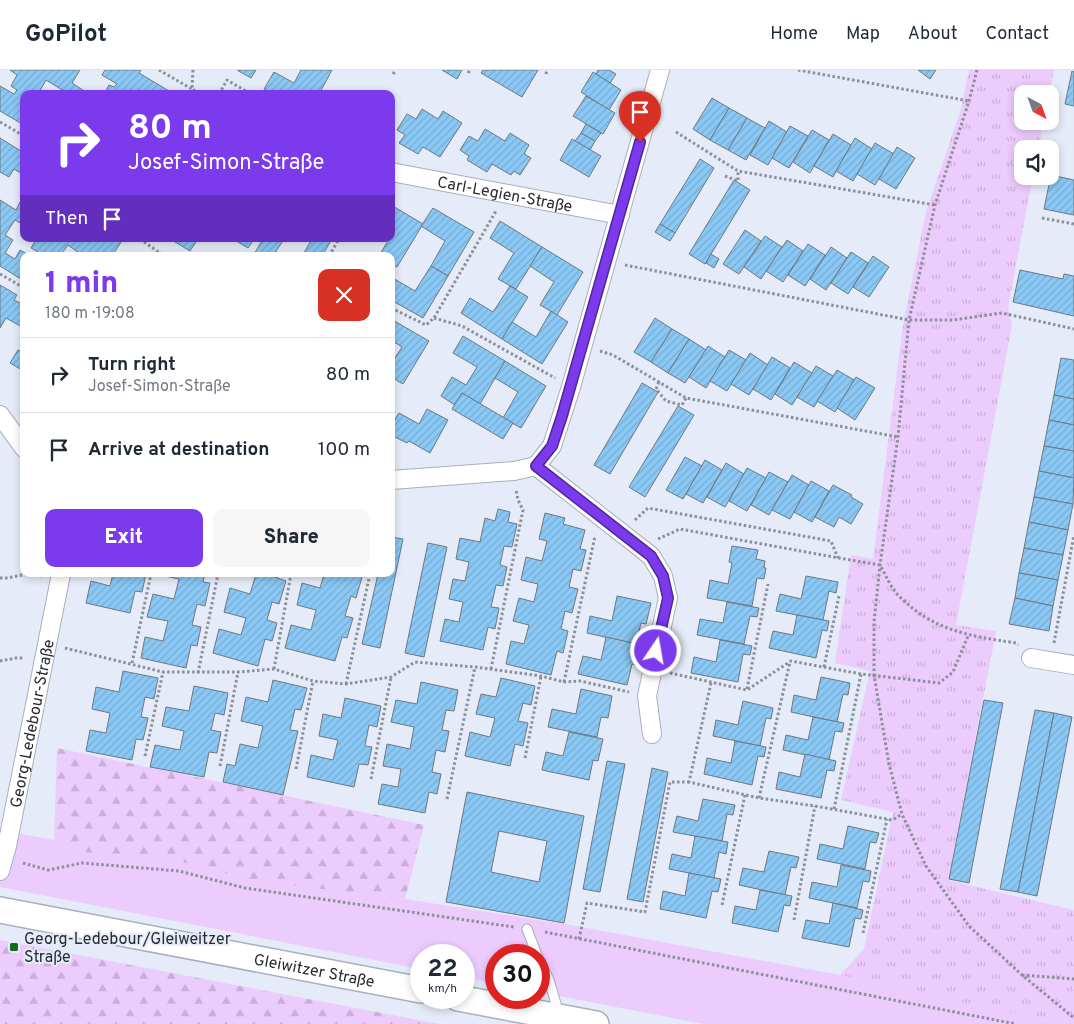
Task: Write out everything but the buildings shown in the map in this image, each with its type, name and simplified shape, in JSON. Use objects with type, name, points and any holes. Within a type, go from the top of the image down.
[{"type":"main road","name":"Gleiwitzer Straße","points":[[0,910],[410,988]]},
{"type":"main road","points":[[475,1001],[596,1024]]},
{"type":"street","points":[[395,480],[514,471],[536,466],[552,446],[607,262],[660,70]]},
{"type":"street","name":"Carl-Legien-Straße","points":[[395,173],[620,215]]},
{"type":"street","points":[[0,414],[20,442]]},
{"type":"street","points":[[536,466],[651,556],[663,576],[668,598],[647,696],[652,734]]},
{"type":"street","name":"Georg-Ledebour-Straße","points":[[2,865],[61,577]]},
{"type":"street","points":[[1031,658],[1074,665]]},
{"type":"lane","points":[[527,929],[533,944]]},
{"type":"lane","points":[[550,984],[559,1017]]},
{"type":"path","points":[[160,70],[192,89],[193,70]]},
{"type":"path","points":[[798,70],[969,101]]},
{"type":"path","points":[[977,70],[936,205],[909,320],[898,437],[880,564],[874,622],[874,675],[889,764],[902,814],[926,866],[969,926],[1022,975],[1074,1018]]},
{"type":"path","points":[[222,90],[228,80],[244,90]]},
{"type":"path","points":[[0,122],[20,134]]},
{"type":"path","points":[[676,132],[738,171],[936,205]]},
{"type":"path","points":[[725,176],[738,180],[738,171]]},
{"type":"path","points":[[395,310],[426,325],[434,318],[507,193]]},
{"type":"path","points":[[1042,218],[1074,224]]},
{"type":"path","points":[[143,242],[155,252]]},
{"type":"path","points":[[607,262],[909,320],[954,320],[1002,313],[1074,330]]},
{"type":"path","points":[[0,274],[20,286]]},
{"type":"path","points":[[434,318],[462,326],[571,387]]},
{"type":"path","points":[[582,346],[613,355],[686,398],[898,437]]},
{"type":"path","points":[[659,382],[656,389],[666,401],[682,405],[686,398]]},
{"type":"path","points":[[491,669],[523,510],[518,500],[514,471]]},
{"type":"path","points":[[622,533],[648,508],[831,542],[839,558]]},
{"type":"path","points":[[564,682],[600,515]]},
{"type":"path","points":[[640,548],[680,528],[880,564]]},
{"type":"path","points":[[1050,660],[1074,536]]},
{"type":"path","points":[[880,564],[899,596],[931,622],[968,636],[1016,642],[1031,658]]},
{"type":"path","points":[[0,578],[20,575]]},
{"type":"path","points":[[132,663],[149,577]]},
{"type":"path","points":[[198,672],[217,577]]},
{"type":"path","points":[[274,669],[290,577]]},
{"type":"path","points":[[346,684],[369,577]]},
{"type":"path","points":[[747,690],[768,584]]},
{"type":"path","points":[[824,667],[839,596]]},
{"type":"path","points":[[653,669],[747,690],[791,661],[860,674],[939,683],[953,672],[968,636]]},
{"type":"path","points":[[48,644],[163,672],[238,672],[274,669],[313,681],[346,684],[391,677],[416,662],[491,669],[541,676],[564,682],[580,681],[647,696]]},
{"type":"path","points":[[759,798],[791,661]]},
{"type":"path","points":[[447,799],[476,667]]},
{"type":"path","points":[[145,756],[163,672]]},
{"type":"path","points":[[220,766],[238,672]]},
{"type":"path","points":[[834,809],[860,674]]},
{"type":"path","points":[[525,758],[541,676]]},
{"type":"path","points":[[371,779],[391,677]]},
{"type":"path","points":[[296,769],[313,681]]},
{"type":"path","points":[[689,782],[711,683]]},
{"type":"path","points":[[579,939],[587,903],[645,912],[670,782],[689,782],[759,798],[892,820],[902,814]]},
{"type":"path","points":[[722,906],[745,795]]},
{"type":"path","points":[[794,920],[815,806]]},
{"type":"path","points":[[863,933],[887,819]]},
{"type":"path","points":[[2,865],[48,870],[82,862],[180,871],[245,888],[527,929],[1016,1024]]},
{"type":"path","points":[[1022,975],[1074,979]]},
{"type":"green space","points":[[969,70],[1054,70],[1051,85],[1014,85],[1014,130],[1042,130],[1040,140],[1014,140],[1014,185],[1031,185],[1008,307],[1012,325],[956,625],[996,631],[948,880],[1074,910],[1074,1024],[1062,1024],[840,975],[864,949],[893,812],[841,800],[870,671],[835,663],[851,555],[873,559],[903,325],[926,212],[961,109]]},
{"type":"green space","points":[[57,748],[424,825],[405,899],[256,881],[182,862],[127,855],[79,852],[54,840]]},
{"type":"green space","points":[[0,830],[54,840],[79,852],[127,855],[182,862],[256,881],[405,899],[576,926],[840,975],[1062,1024],[703,1024],[550,994],[550,944],[485,944],[485,982],[475,979],[475,944],[410,944],[410,967],[0,887]]},
{"type":"green space","points":[[0,940],[439,1024],[0,1024]]},
{"type":"place","name":"Georg-Ledebour/Gleiweitzer Straße","points":[[14,947]]},
{"type":"route","points":[[640,142],[562,416],[552,446],[536,466],[651,556],[663,576],[668,598],[656,651]]}]
